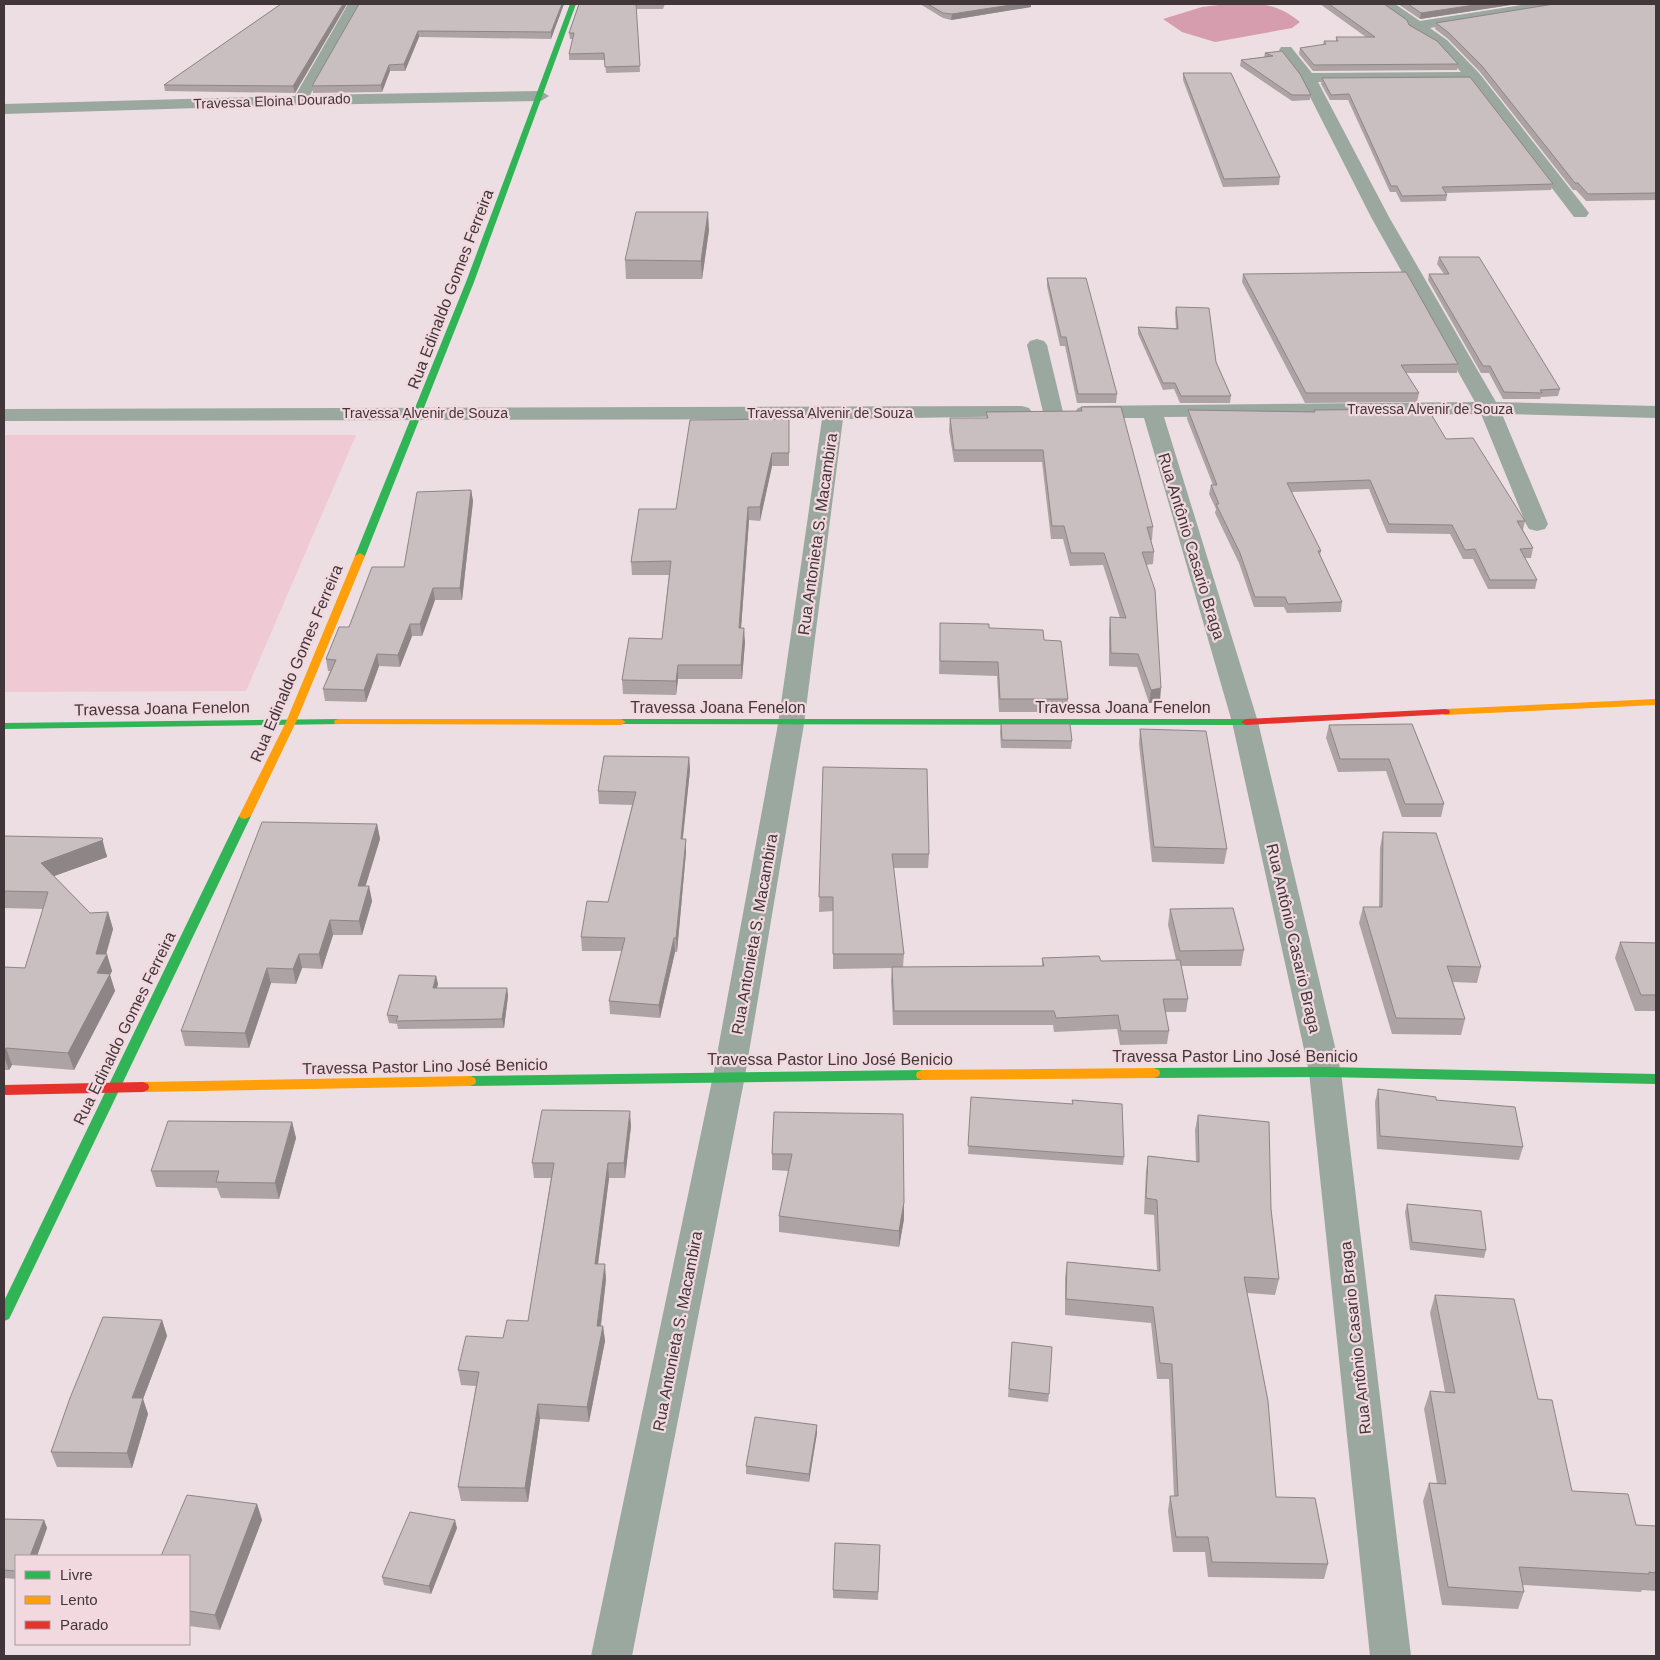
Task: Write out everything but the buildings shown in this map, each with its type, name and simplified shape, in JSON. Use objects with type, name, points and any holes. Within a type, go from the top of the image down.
[{"type":"street","points":[[300,100],[356,4]]},
{"type":"street","name":"Rua Edinaldo Gomes Ferreira","points":[[4,1315],[291,722],[419,413],[541,96],[573,4]]},
{"type":"street","points":[[1386,4],[1414,26],[1442,44],[1474,76],[1580,213]]},
{"type":"street","points":[[1414,26],[1552,4]]},
{"type":"street","points":[[1286,50],[1308,78],[1380,217],[1489,408],[1537,524]]},
{"type":"street","points":[[1308,78],[1474,76]]},
{"type":"street","name":"Travessa Eloina Dourado","points":[[4,109],[300,100],[541,96]]},
{"type":"street","points":[[1036,345],[1053,412]]},
{"type":"street","name":"Travessa Alvenir de Souza","points":[[4,416],[1053,412],[1489,408],[1656,412]]},
{"type":"street","name":"Rua Antônio Casario Braga","points":[[1152,411],[1245,722],[1325,1072],[1391,1656]]},
{"type":"street","name":"Rua Antonieta S. Macambira","points":[[611,1656],[729,1076],[791,724],[833,413]]},
{"type":"street","name":"Travessa Joana Fenelon","points":[[4,726],[291,722],[791,724],[1245,722],[1432,715],[1656,702]]},
{"type":"street","name":"Travessa Pastor Lino José Benicio","points":[[4,1090],[729,1076],[1325,1072],[1656,1079]]},
{"type":"shaded area","points":[[1227,4],[1257,4],[1274,7],[1291,15],[1300,22],[1292,28],[1215,42],[1182,32],[1163,19],[1202,7]]},
{"type":"shaded area","points":[[4,435],[356,435],[246,691],[4,692]]},
{"type":"traffic: fast","points":[[360,556],[470,282],[573,4]]},
{"type":"traffic: fast","points":[[4,726],[339,722]]},
{"type":"traffic: fast","points":[[621,722],[1246,722]]},
{"type":"traffic: fast","points":[[4,1315],[245,816]]},
{"type":"traffic: fast","points":[[1154,1073],[1325,1072],[1656,1079]]},
{"type":"traffic: fast","points":[[470,1081],[922,1075]]},
{"type":"traffic: slow","points":[[245,816],[291,722],[360,556]]},
{"type":"traffic: slow","points":[[1445,712],[1656,702]]},
{"type":"traffic: slow","points":[[339,722],[621,722]]},
{"type":"traffic: slow","points":[[922,1075],[1154,1073]]},
{"type":"traffic: slow","points":[[143,1087],[470,1081]]},
{"type":"traffic: jam","points":[[1246,722],[1445,712]]},
{"type":"traffic: jam","points":[[4,1090],[143,1087]]}]
